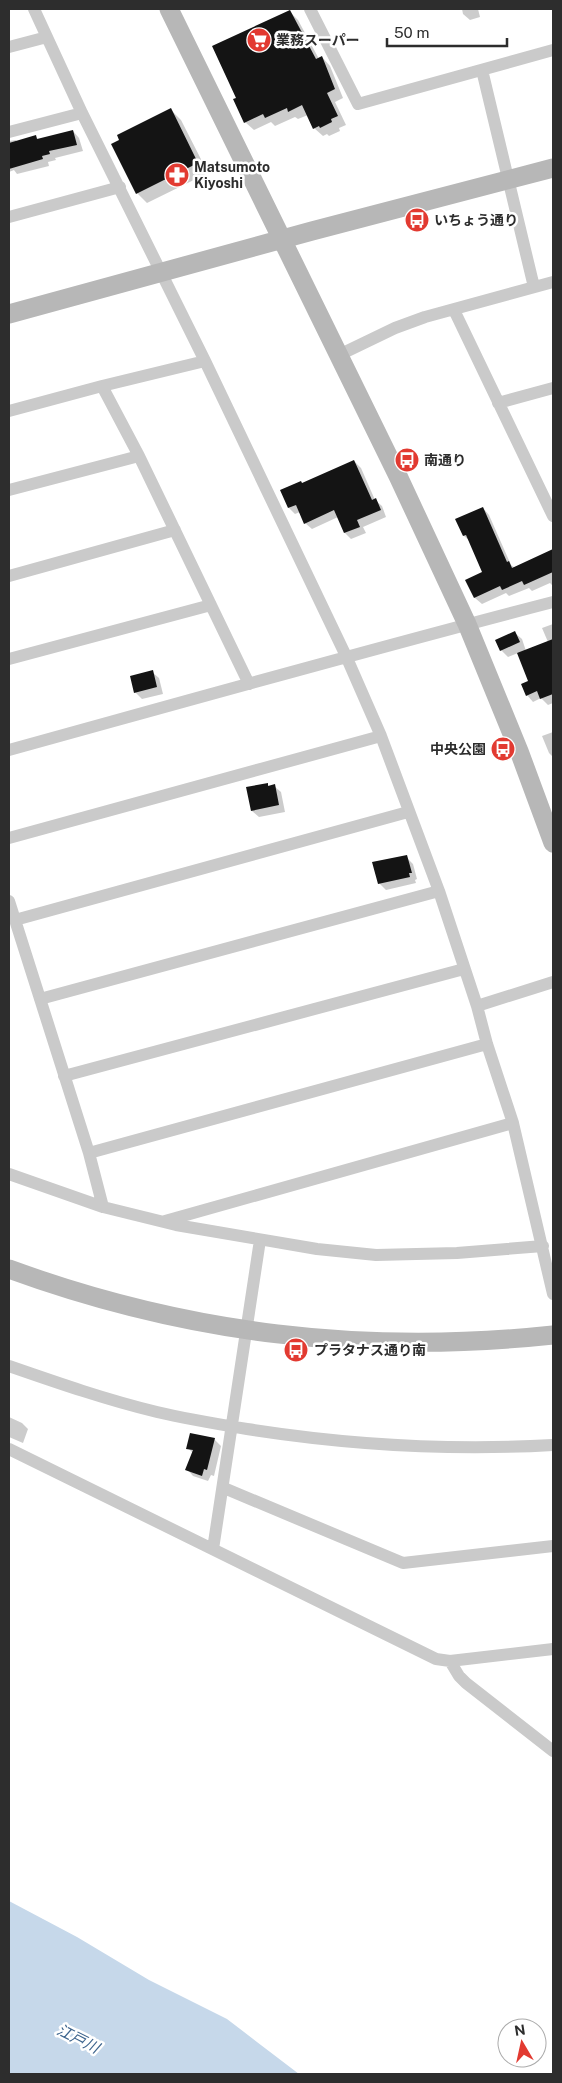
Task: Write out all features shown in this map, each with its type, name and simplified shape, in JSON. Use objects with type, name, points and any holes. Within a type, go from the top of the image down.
[{"type":"street","points":[[34,9],[82,113],[162,272],[346,656],[381,736],[439,891],[477,1006],[487,1044],[513,1123],[553,1294]]},
{"type":"street","points":[[169,9],[398,476],[467,624],[519,751],[553,843]]},
{"type":"street","points":[[313,9],[358,104],[553,50]]},
{"type":"street","points":[[9,48],[47,37]]},
{"type":"street","points":[[482,70],[534,287]]},
{"type":"street","points":[[9,132],[82,113]]},
{"type":"street","points":[[9,314],[553,168]]},
{"type":"street","points":[[9,217],[120,187]]},
{"type":"street","points":[[339,355],[425,316],[454,310],[553,282]]},
{"type":"street","points":[[454,310],[498,403],[549,496],[553,516]]},
{"type":"street","points":[[9,412],[102,386],[205,361]]},
{"type":"street","points":[[102,386],[139,456],[249,684]]},
{"type":"street","points":[[498,403],[553,388]]},
{"type":"street","points":[[9,490],[139,456]]},
{"type":"street","points":[[9,576],[175,530]]},
{"type":"street","points":[[9,750],[346,656],[553,602]]},
{"type":"street","points":[[9,659],[210,605]]},
{"type":"street","points":[[9,838],[381,736]]},
{"type":"street","points":[[15,920],[408,812]]},
{"type":"street","points":[[40,999],[439,891]]},
{"type":"street","points":[[9,901],[89,1153],[103,1207]]},
{"type":"street","points":[[64,1076],[464,969]]},
{"type":"street","points":[[477,1006],[553,982]]},
{"type":"street","points":[[89,1153],[487,1044]]},
{"type":"street","points":[[162,1221],[513,1123]]},
{"type":"street","points":[[9,1174],[103,1207],[162,1221],[317,1249],[376,1254],[458,1253],[543,1246]]},
{"type":"street","points":[[213,1549],[224,1488],[260,1240]]},
{"type":"street","points":[[9,1269],[112,1302],[164,1316],[246,1331],[299,1337],[408,1343],[453,1343],[553,1335]]},
{"type":"street","points":[[9,1366],[85,1393],[131,1405],[232,1426],[318,1439],[399,1446],[491,1448],[553,1445]]},
{"type":"street","points":[[9,1449],[436,1659],[450,1661],[553,1649]]},
{"type":"street","points":[[224,1488],[403,1562],[553,1546]]},
{"type":"street","points":[[450,1661],[459,1676],[466,1683],[553,1751]]},
{"type":"water","name":"江戸川","points":[[9,1901],[77,1937],[149,1980],[227,2019],[299,2074],[9,2074]]},
{"type":"building","points":[[290,10],[316,59],[322,56],[335,89],[327,93],[338,116],[331,119],[332,122],[313,129],[302,105],[288,112],[287,108],[265,118],[263,114],[244,123],[233,99],[236,98],[212,46]]},
{"type":"building","points":[[171,108],[198,163],[136,194],[111,144],[119,140],[117,135]]},
{"type":"building","points":[[73,130],[77,145],[49,151],[50,154],[42,156],[43,159],[9,169],[9,143],[36,135],[37,139]]},
{"type":"building","points":[[354,460],[372,500],[376,498],[381,510],[357,520],[360,527],[344,533],[334,510],[304,524],[296,505],[288,508],[280,490],[301,481],[302,483]]},
{"type":"building","points":[[483,507],[507,562],[509,561],[512,568],[553,549],[553,572],[524,585],[522,581],[502,590],[500,586],[474,598],[465,580],[482,572],[466,535],[463,536],[455,519]]},
{"type":"building","points":[[515,631],[520,642],[500,651],[495,640]]},
{"type":"building","points":[[553,639],[553,694],[540,699],[537,691],[526,696],[521,684],[528,681],[517,653]]},
{"type":"building","points":[[153,670],[157,687],[134,693],[130,676]]},
{"type":"building","points":[[268,783],[268,786],[275,784],[279,805],[251,811],[246,787]]},
{"type":"building","points":[[407,855],[412,873],[409,873],[410,877],[378,884],[372,862]]},
{"type":"building","points":[[190,1433],[215,1438],[207,1470],[204,1469],[202,1476],[185,1470],[193,1450],[186,1449]]},
{"type":"place","name":"業務スーパー","points":[[259,40]]},
{"type":"place","name":"Matsumoto Kiyoshi","points":[[177,175]]},
{"type":"place","name":"いちょう通り","points":[[417,220]]},
{"type":"place","name":"南通り","points":[[407,460]]},
{"type":"place","name":"中央公園","points":[[503,749]]},
{"type":"place","name":"プラタナス通り南","points":[[296,1350]]}]
